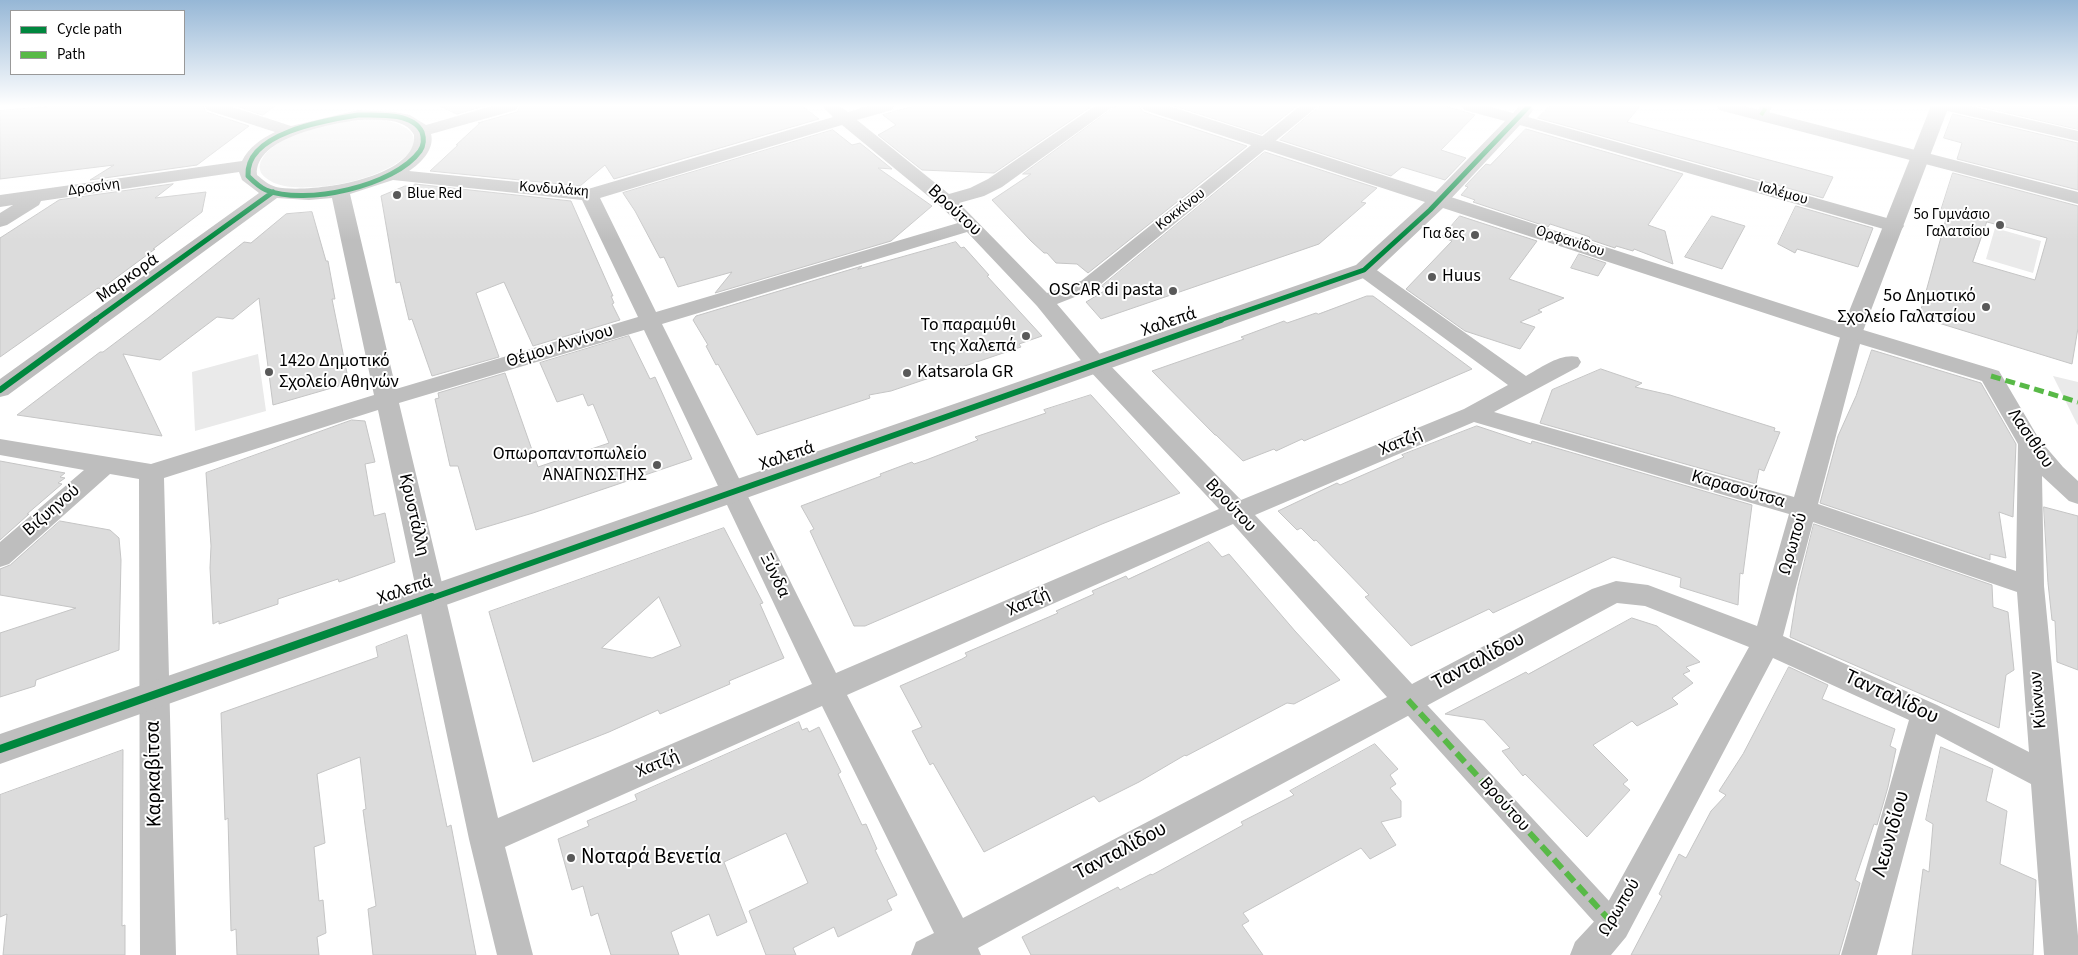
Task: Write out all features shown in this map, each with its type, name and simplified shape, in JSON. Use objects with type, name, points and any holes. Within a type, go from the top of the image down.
[{"type":"street","points":[[259,151],[253,156],[248,165],[248,176],[257,186],[273,192],[293,195],[340,191],[367,183],[390,174],[408,163],[420,151]]},
{"type":"street","name":"Κονδυλάκη","points":[[390,174],[589,195],[722,151]]},
{"type":"street","name":"Βρούτου","points":[[884,151],[946,201],[1044,302],[1096,364],[1236,512],[1614,925]]},
{"type":"street","points":[[946,201],[977,192],[995,183],[1042,151]]},
{"type":"street","name":"Κοκκίνου","points":[[1044,302],[1088,285],[1258,151]]},
{"type":"street","name":"Ορφανίδου","points":[[1286,151],[1852,334],[1991,376]]},
{"type":"street","name":"Χαλεπά","points":[[0,749],[1364,270],[1440,200],[1486,151]]},
{"type":"street","name":"Ιαλέμου","points":[[1628,151],[1894,226]]},
{"type":"street","points":[[1895,151],[2078,198]]},
{"type":"street","name":"Ωρωπού","points":[[1588,955],[1614,925],[1767,642],[1852,334],[1923,151]]},
{"type":"street","name":"Δροσίνη","points":[[0,201],[248,165]]},
{"type":"street","name":"Κρυστάλλη","points":[[340,191],[486,839],[515,955]]},
{"type":"street","name":"Μαρκορά","points":[[0,390],[273,192]]},
{"type":"street","points":[[0,221],[41,195]]},
{"type":"street","name":"Ξύνδα","points":[[589,195],[830,691],[949,950]]},
{"type":"street","name":"Θέμου Αννίνου","points":[[151,473],[387,399],[971,225]]},
{"type":"street","points":[[1364,270],[1526,387]]},
{"type":"street","name":"Χατζή","points":[[486,839],[830,691],[1236,512],[1472,414],[1570,362]]},
{"type":"street","name":"Λασιθίου","points":[[1991,376],[2030,444],[2054,473],[2078,495]]},
{"type":"street","name":"Καρασούτσα","points":[[1472,414],[1804,509],[2030,586]]},
{"type":"street","name":"Κύκνων","points":[[2030,444],[2030,586],[2062,955]]},
{"type":"street","name":"Βιζυηνού","points":[[0,446],[151,473]]},
{"type":"street","name":"Βιζυηνού","points":[[0,557],[105,465]]},
{"type":"street","name":"Καρκαβίτσα","points":[[151,473],[158,955]]},
{"type":"street","name":"Τανταλίδου","points":[[949,950],[1408,700],[1602,597],[1616,592],[1648,596],[1767,642],[1926,714],[2046,776]]},
{"type":"street","name":"Λεωνιδίου","points":[[1858,955],[1926,714]]},
{"type":"shaded area","points":[[269,151],[411,151],[394,165],[364,178],[339,184],[301,187],[288,187],[276,184],[266,178],[261,172],[260,166]]},
{"type":"shaded area","points":[[1995,228],[2041,241],[2033,273],[1986,259]]},
{"type":"shaded area","points":[[258,354],[266,411],[195,431],[192,372]]},
{"type":"shaded area","points":[[2053,376],[2078,382],[2078,425],[2077,424]]},
{"type":"building","points":[[0,151],[216,151],[197,165],[90,180],[114,165],[0,179]]},
{"type":"building","points":[[452,151],[711,151],[614,179],[605,165],[580,186],[430,171]]},
{"type":"building","points":[[764,151],[869,151],[892,169],[878,168],[932,206],[891,241],[715,293],[732,272],[678,287],[664,257],[660,258],[635,211],[623,193]]},
{"type":"building","points":[[898,151],[1027,151],[994,173],[922,170]]},
{"type":"building","points":[[1055,151],[1241,151],[1088,273],[1077,264],[1056,263],[1047,253],[1044,253],[1031,241],[992,200],[1031,174],[1023,174]]},
{"type":"building","points":[[1313,151],[1443,151],[1466,158],[1445,180],[1402,167],[1391,176]]},
{"type":"building","points":[[1504,151],[1601,151],[1683,174],[1648,225],[1665,231],[1673,264],[1634,249],[1633,251],[1616,246],[1615,248],[1588,239],[1590,237],[1550,224],[1548,227],[1473,202],[1475,200],[1461,195],[1468,187],[1465,186],[1486,164],[1490,165]]},
{"type":"building","points":[[1654,151],[1734,151],[1833,177],[1823,198]]},
{"type":"building","points":[[1960,151],[2078,151],[2078,190],[1957,159]]},
{"type":"building","points":[[1265,152],[1377,188],[1361,202],[1366,203],[1319,244],[1101,319],[1086,302],[1106,290],[1102,286]]},
{"type":"building","points":[[1953,173],[2078,206],[2078,328],[2072,364],[1919,317],[1946,219],[1939,217]],"holes":[[[1987,222],[2047,238],[2035,280],[1973,262]]]},
{"type":"building","points":[[173,184],[155,198],[206,192],[202,212],[101,289],[98,288],[0,357],[0,238],[59,200]]},
{"type":"building","points":[[415,184],[571,201],[613,296],[611,296],[614,303],[612,304],[620,320],[533,346],[504,282],[476,293],[499,357],[432,376],[412,319],[409,320],[400,282],[396,283],[381,196],[405,186],[412,187]]},
{"type":"building","points":[[1796,206],[1873,228],[1858,267],[1797,249],[1795,253],[1778,244]]},
{"type":"building","points":[[312,212],[326,261],[328,261],[335,299],[332,299],[349,383],[273,405],[259,298],[233,319],[217,317],[160,360],[123,354],[162,436],[17,415],[148,318],[244,242],[251,243],[286,214]]},
{"type":"building","points":[[1460,216],[1537,241],[1509,279],[1564,298],[1538,310],[1542,312],[1520,322],[1535,327],[1520,349],[1465,331],[1406,289],[1452,241],[1442,237]]},
{"type":"building","points":[[1712,216],[1745,226],[1722,269],[1685,257]]},
{"type":"building","points":[[956,242],[961,248],[964,247],[989,275],[987,276],[1042,336],[1019,344],[1021,347],[891,391],[869,395],[870,398],[757,435],[706,346],[708,345],[693,320],[696,316],[862,266],[858,269]]},
{"type":"building","points":[[1579,254],[1606,263],[1598,276],[1571,268]]},
{"type":"building","points":[[1367,296],[1373,296],[1472,369],[1304,441],[1302,439],[1276,451],[1274,449],[1243,461],[1152,371],[1244,339],[1241,337],[1284,321],[1287,323],[1316,313],[1318,314]]},
{"type":"building","points":[[629,336],[650,379],[655,377],[692,459],[533,513],[476,530],[458,466],[450,466],[435,399],[439,398],[438,393],[505,373],[538,467],[609,443],[593,404],[588,406],[583,394],[557,402],[540,363]]},
{"type":"building","points":[[1872,350],[1981,383],[2016,444],[2013,517],[1999,512],[2006,558],[1990,554],[1990,560],[1820,503],[1838,436],[1856,396]]},
{"type":"building","points":[[1601,369],[1642,383],[1635,387],[1670,395],[1775,428],[1774,431],[1780,432],[1764,471],[1759,469],[1756,484],[1540,423],[1552,390]]},
{"type":"building","points":[[1091,395],[1180,493],[1102,524],[865,626],[854,626],[810,531],[814,529],[801,506],[881,476],[880,474],[912,462],[914,464],[926,460],[978,440],[975,437],[1046,413],[1044,410]]},
{"type":"building","points":[[352,420],[365,421],[375,462],[365,464],[374,516],[385,513],[395,562],[339,582],[338,579],[278,599],[278,604],[219,624],[219,621],[213,624],[210,568],[211,546],[206,473]]},
{"type":"building","points":[[1477,426],[1531,444],[1532,441],[1752,505],[1743,574],[1740,573],[1738,605],[1680,587],[1681,578],[1613,557],[1493,613],[1489,609],[1411,646],[1365,597],[1369,595],[1316,540],[1314,541],[1301,528],[1297,530],[1278,511],[1337,483],[1340,485],[1404,457],[1402,455]]},
{"type":"building","points":[[0,461],[65,473],[60,477],[65,478],[58,483],[62,484],[0,540]]},
{"type":"building","points":[[2044,507],[2078,516],[2078,670],[2057,662],[2055,621],[2052,620],[2048,583]]},
{"type":"building","points":[[60,521],[110,530],[119,538],[121,560],[119,650],[36,680],[35,686],[0,697],[0,633],[76,608],[0,595],[0,569],[10,565]]},
{"type":"building","points":[[1814,524],[1992,585],[1993,607],[2008,612],[2014,670],[2006,675],[1999,728],[1790,637],[1798,587]]},
{"type":"building","points":[[724,528],[763,603],[760,604],[784,658],[729,681],[730,684],[660,714],[658,710],[533,762],[489,612]],"holes":[[[659,597],[681,646],[652,658],[602,648]]]},
{"type":"building","points":[[1209,542],[1222,557],[1229,554],[1340,680],[1294,704],[1287,703],[1185,755],[1139,782],[1099,802],[1094,796],[984,852],[933,763],[930,765],[912,731],[922,727],[900,686],[962,659],[967,656],[965,653],[1058,613],[1056,611],[1094,594],[1092,591],[1126,576],[1128,579]]},
{"type":"building","points":[[1632,618],[1657,626],[1700,662],[1686,667],[1690,671],[1683,674],[1693,683],[1672,698],[1678,704],[1637,726],[1632,721],[1593,745],[1628,780],[1623,784],[1630,790],[1587,837],[1525,774],[1523,776],[1502,751],[1510,748],[1484,720],[1445,714],[1526,672],[1528,674]]},
{"type":"building","points":[[407,635],[447,827],[451,825],[476,955],[373,955],[368,909],[376,906],[363,810],[366,809],[360,757],[317,774],[325,843],[314,847],[319,901],[323,900],[326,933],[317,937],[319,955],[237,955],[236,929],[231,931],[228,818],[225,820],[221,713],[378,657],[376,647]]},
{"type":"building","points":[[1789,667],[1828,685],[1822,699],[1895,729],[1890,746],[1896,749],[1888,787],[1877,825],[1874,824],[1855,880],[1860,883],[1839,955],[1631,955],[1662,896],[1659,894],[1679,854],[1686,858],[1711,811],[1726,795],[1719,791],[1743,754]]},
{"type":"building","points":[[799,722],[802,730],[807,728],[809,732],[819,727],[841,772],[838,774],[862,825],[866,824],[877,849],[875,850],[897,895],[887,900],[892,910],[838,937],[834,927],[793,948],[796,955],[766,955],[749,911],[808,883],[786,833],[724,862],[747,922],[717,936],[709,914],[671,932],[679,955],[611,955],[598,913],[591,916],[583,886],[572,890],[558,839],[589,826],[587,821],[637,800],[635,795]]},
{"type":"building","points":[[1375,744],[1398,769],[1390,775],[1396,784],[1390,788],[1401,801],[1401,817],[1381,822],[1396,845],[1370,859],[1361,848],[1243,913],[1249,921],[1242,925],[1263,955],[1031,955],[1022,937],[1118,887],[1120,890],[1152,875],[1243,825],[1241,822],[1294,795],[1290,791]]},
{"type":"building","points":[[1941,747],[1993,769],[1986,801],[2007,811],[2000,864],[2036,880],[2033,955],[1912,955],[1923,869],[1929,872],[1933,824],[1926,820]]},
{"type":"building","points":[[123,750],[122,926],[125,925],[125,955],[3,955],[7,914],[0,917],[0,795]]},
{"type":"marked path","points":[[1991,376],[2078,402]]},
{"type":"marked path","points":[[1408,700],[1614,925]]},
{"type":"cycle path","points":[[258,151],[248,165],[248,176],[254,182],[266,190],[274,192],[290,195],[309,195],[330,193],[372,182],[391,174],[407,164],[420,151]]},
{"type":"cycle path","points":[[0,749],[1364,270],[1430,210],[1487,151]]},
{"type":"cycle path","points":[[0,390],[273,192]]},
{"type":"place","name":"Blue Red","points":[[397,195]]},
{"type":"place","name":"5ο Γυμνάσιο Γαλατσίου","points":[[2000,225]]},
{"type":"place","name":"Για δες","points":[[1475,235]]},
{"type":"place","name":"Huus","points":[[1432,277]]},
{"type":"place","name":"OSCAR di pasta","points":[[1173,291]]},
{"type":"place","name":"5ο Δημοτικό Σχολείο Γαλατσίου","points":[[1986,307]]},
{"type":"place","name":"Το παραμύθι της Χαλεπά","points":[[1026,336]]},
{"type":"place","name":"142ο Δημοτικό Σχολείο Αθηνών","points":[[269,372]]},
{"type":"place","name":"Katsarola GR","points":[[907,373]]},
{"type":"place","name":"Οπωροπαντοπωλείο ΑΝΑΓΝΩΣΤΗΣ","points":[[657,465]]},
{"type":"place","name":"Νοταρά Βενετία","points":[[571,858]]}]
